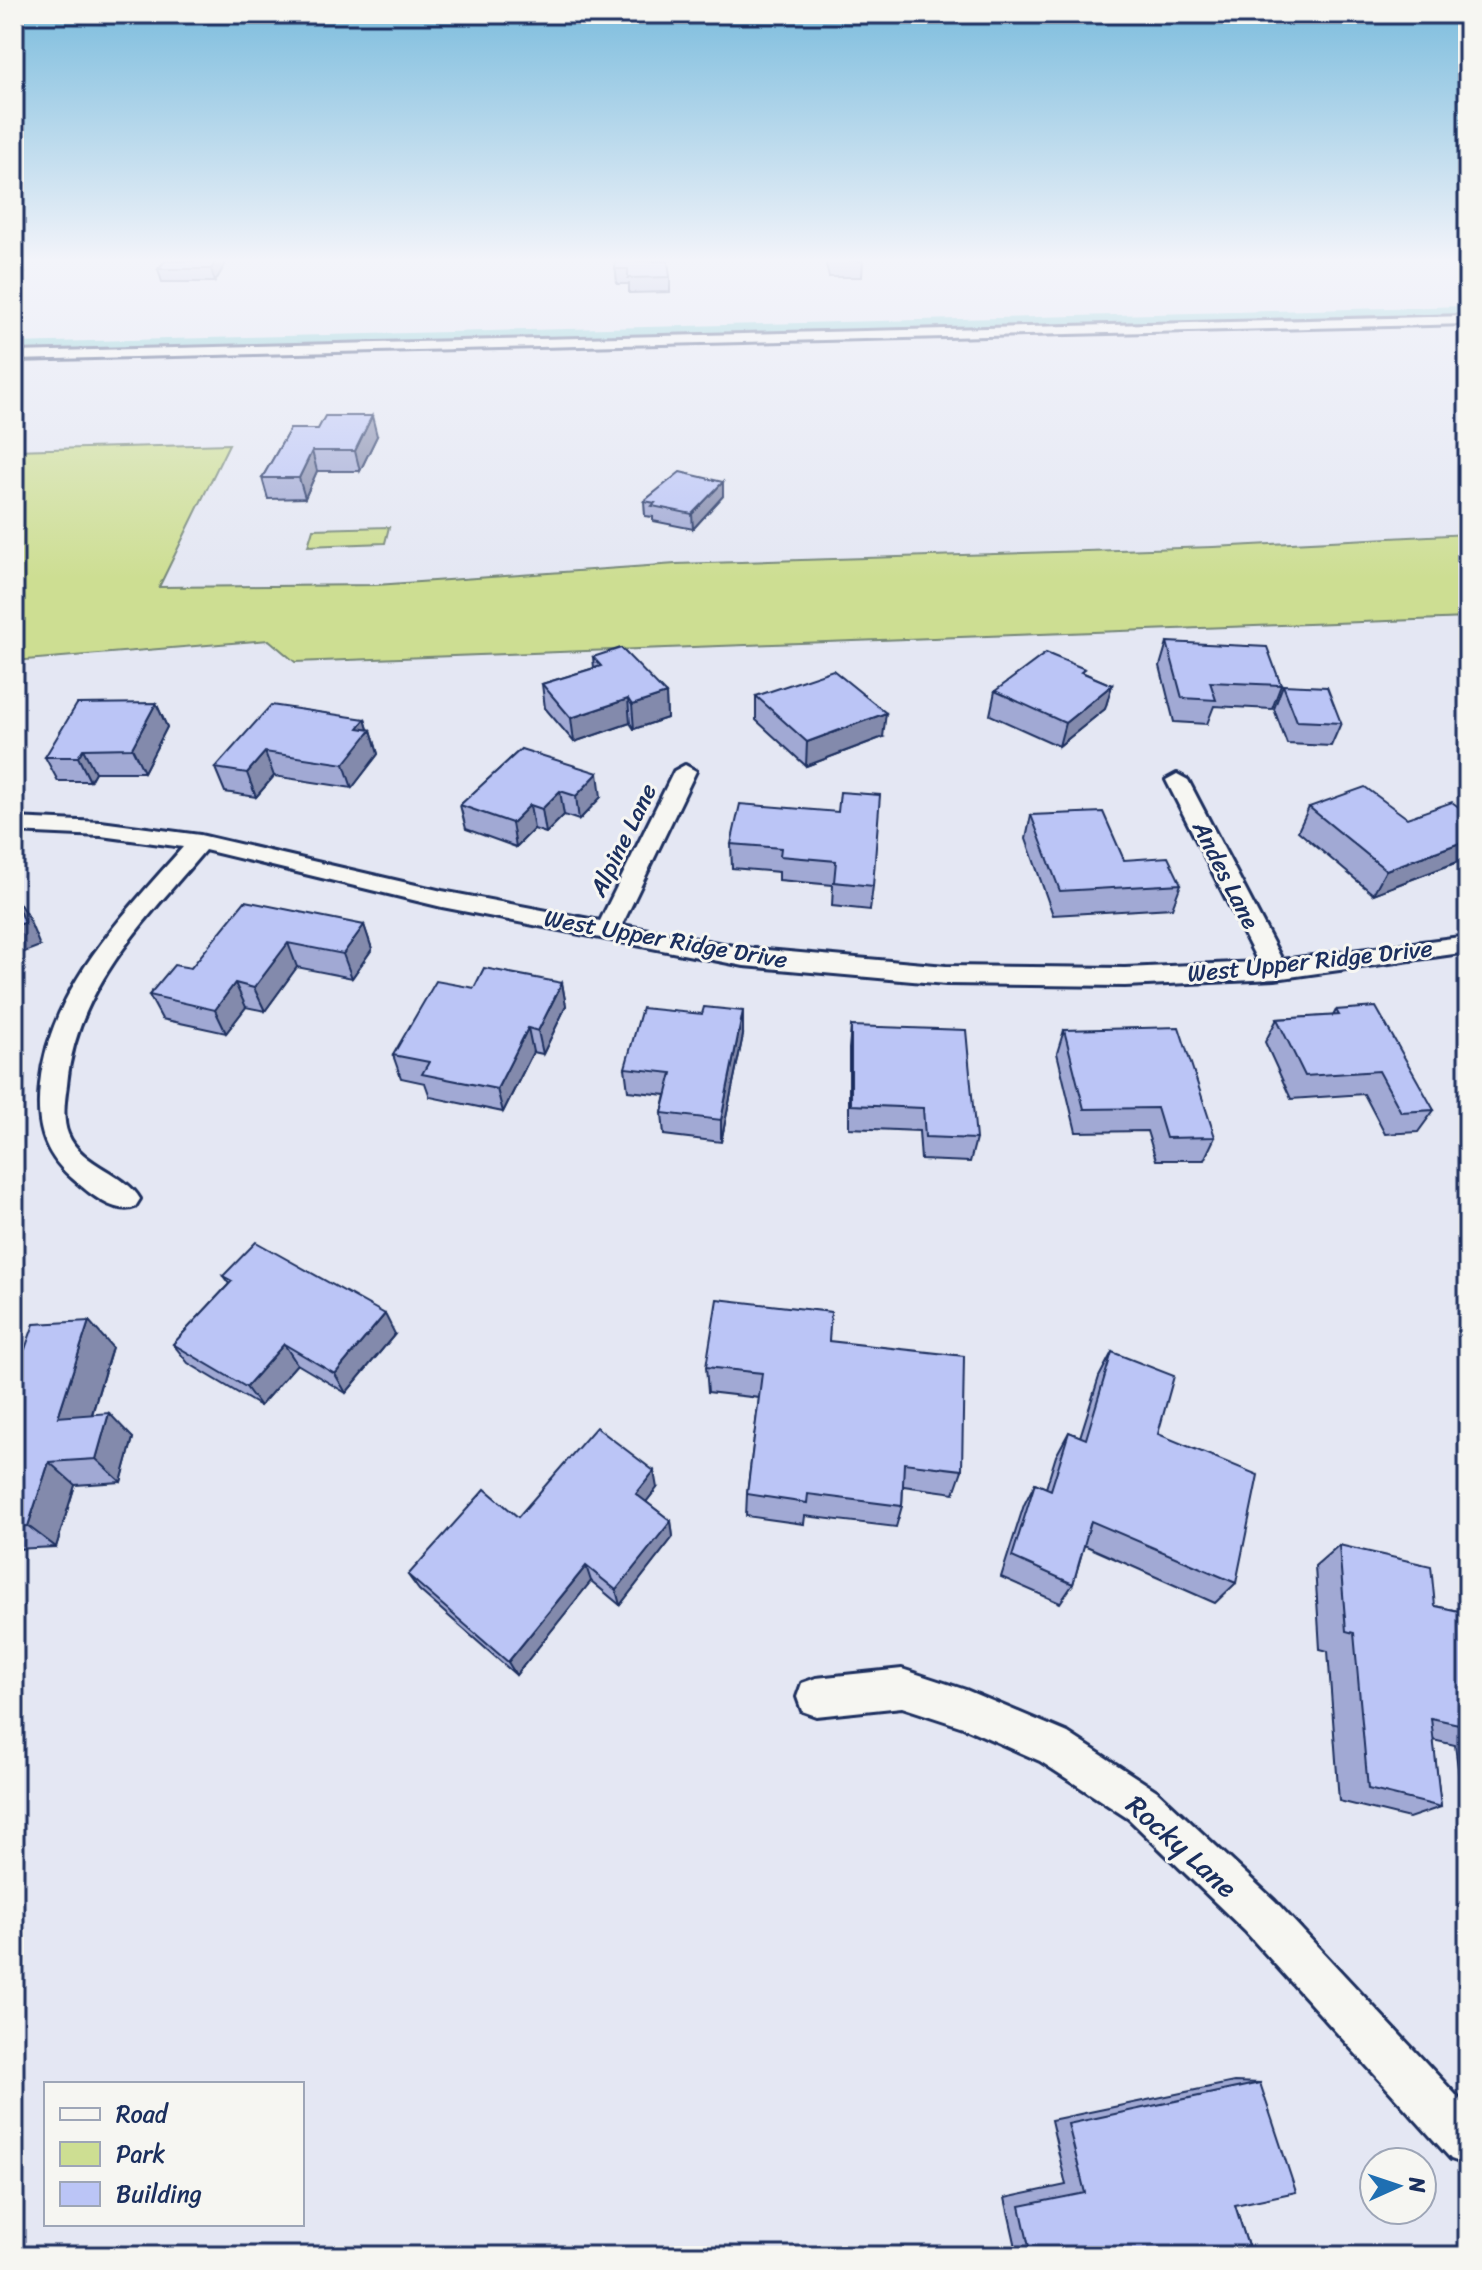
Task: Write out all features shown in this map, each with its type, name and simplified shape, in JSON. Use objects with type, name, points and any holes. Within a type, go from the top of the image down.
[{"type":"street","name":"Alpine Lane","points":[[607,931],[685,771]]},
{"type":"street","name":"Andes Lane","points":[[1177,780],[1275,970]]},
{"type":"street","name":"West Upper Ridge Drive","points":[[14,825],[101,829],[200,842],[442,899],[744,957],[946,975],[1125,977],[1275,970],[1468,944]]},
{"type":"street","points":[[125,1199],[77,1167],[53,1132],[52,1081],[66,1022],[101,961],[200,842]]},
{"type":"street","name":"Rocky Lane","points":[[816,1697],[902,1688],[941,1700],[1054,1747],[1143,1805],[1260,1916],[1468,2142]]},
{"type":"green space","points":[[229,444],[159,587],[376,585],[676,564],[1213,547],[1468,534],[1468,618],[295,662],[269,640],[14,661],[14,450]]},
{"type":"green space","points":[[389,527],[385,543],[308,546],[313,529]]},
{"type":"building","points":[[325,416],[372,416],[355,451],[312,451],[299,478],[262,478],[290,429],[318,429]]},
{"type":"building","points":[[680,472],[723,482],[692,514],[652,506],[655,503],[644,501]]},
{"type":"building","points":[[1167,642],[1267,647],[1281,685],[1210,682],[1216,700],[1182,698]]},
{"type":"building","points":[[621,648],[666,694],[632,705],[628,699],[571,718],[542,684],[601,666],[593,657]]},
{"type":"building","points":[[1046,653],[1085,669],[1081,672],[1112,685],[1065,723],[995,691]]},
{"type":"building","points":[[833,670],[886,713],[807,742],[756,696]]},
{"type":"building","points":[[1283,685],[1327,687],[1341,723],[1297,721]]},
{"type":"building","points":[[156,703],[132,748],[83,749],[78,757],[45,757],[77,704]]},
{"type":"building","points":[[271,705],[365,719],[358,728],[371,730],[344,764],[265,752],[247,773],[215,768]]},
{"type":"building","points":[[521,749],[598,773],[576,796],[560,791],[542,809],[530,805],[512,823],[460,805]]},
{"type":"building","points":[[1365,787],[1407,818],[1452,802],[1468,814],[1468,840],[1386,870],[1309,807]]},
{"type":"building","points":[[840,792],[880,795],[873,886],[834,882],[836,861],[780,856],[781,848],[731,844],[740,804],[838,812]]},
{"type":"building","points":[[1103,812],[1124,860],[1168,857],[1181,884],[1060,891],[1031,815]]},
{"type":"building","points":[[14,897],[24,923],[14,926]]},
{"type":"building","points":[[245,901],[364,925],[343,954],[288,943],[254,988],[235,983],[215,1010],[149,995],[174,965],[191,968]]},
{"type":"building","points":[[484,968],[562,983],[538,1031],[528,1028],[497,1089],[422,1074],[429,1062],[393,1055],[436,981],[474,988]]},
{"type":"building","points":[[704,1007],[743,1011],[721,1120],[662,1113],[672,1073],[625,1068],[642,1008],[702,1014]]},
{"type":"building","points":[[1376,1007],[1434,1110],[1401,1112],[1379,1071],[1305,1076],[1277,1019],[1339,1015],[1336,1010]]},
{"type":"building","points":[[851,1026],[966,1030],[976,1139],[925,1137],[923,1108],[851,1105]]},
{"type":"building","points":[[1179,1027],[1215,1137],[1166,1138],[1157,1108],[1084,1109],[1064,1030]]},
{"type":"building","points":[[256,1242],[385,1314],[335,1374],[284,1344],[246,1387],[173,1344],[232,1281],[223,1276]]},
{"type":"building","points":[[717,1299],[831,1312],[829,1341],[964,1356],[962,1470],[904,1463],[902,1506],[808,1494],[807,1503],[747,1494],[762,1373],[706,1367]]},
{"type":"building","points":[[89,1321],[58,1417],[109,1413],[96,1459],[49,1462],[28,1526],[14,1527],[14,1350],[25,1349],[34,1324]]},
{"type":"building","points":[[1112,1352],[1174,1376],[1158,1434],[1258,1475],[1236,1583],[1091,1521],[1073,1584],[1012,1557],[1035,1483],[1051,1490],[1069,1432],[1086,1439]]},
{"type":"building","points":[[596,1427],[654,1471],[636,1494],[671,1521],[616,1590],[586,1566],[508,1662],[408,1575],[485,1489],[518,1517]]},
{"type":"building","points":[[1339,1545],[1431,1566],[1435,1606],[1468,1613],[1468,1726],[1431,1718],[1441,1807],[1368,1789],[1354,1633],[1346,1631]]},
{"type":"building","points":[[1260,2083],[1296,2192],[1235,2205],[1251,2256],[1031,2256],[1020,2206],[1085,2193],[1068,2124]]}]
